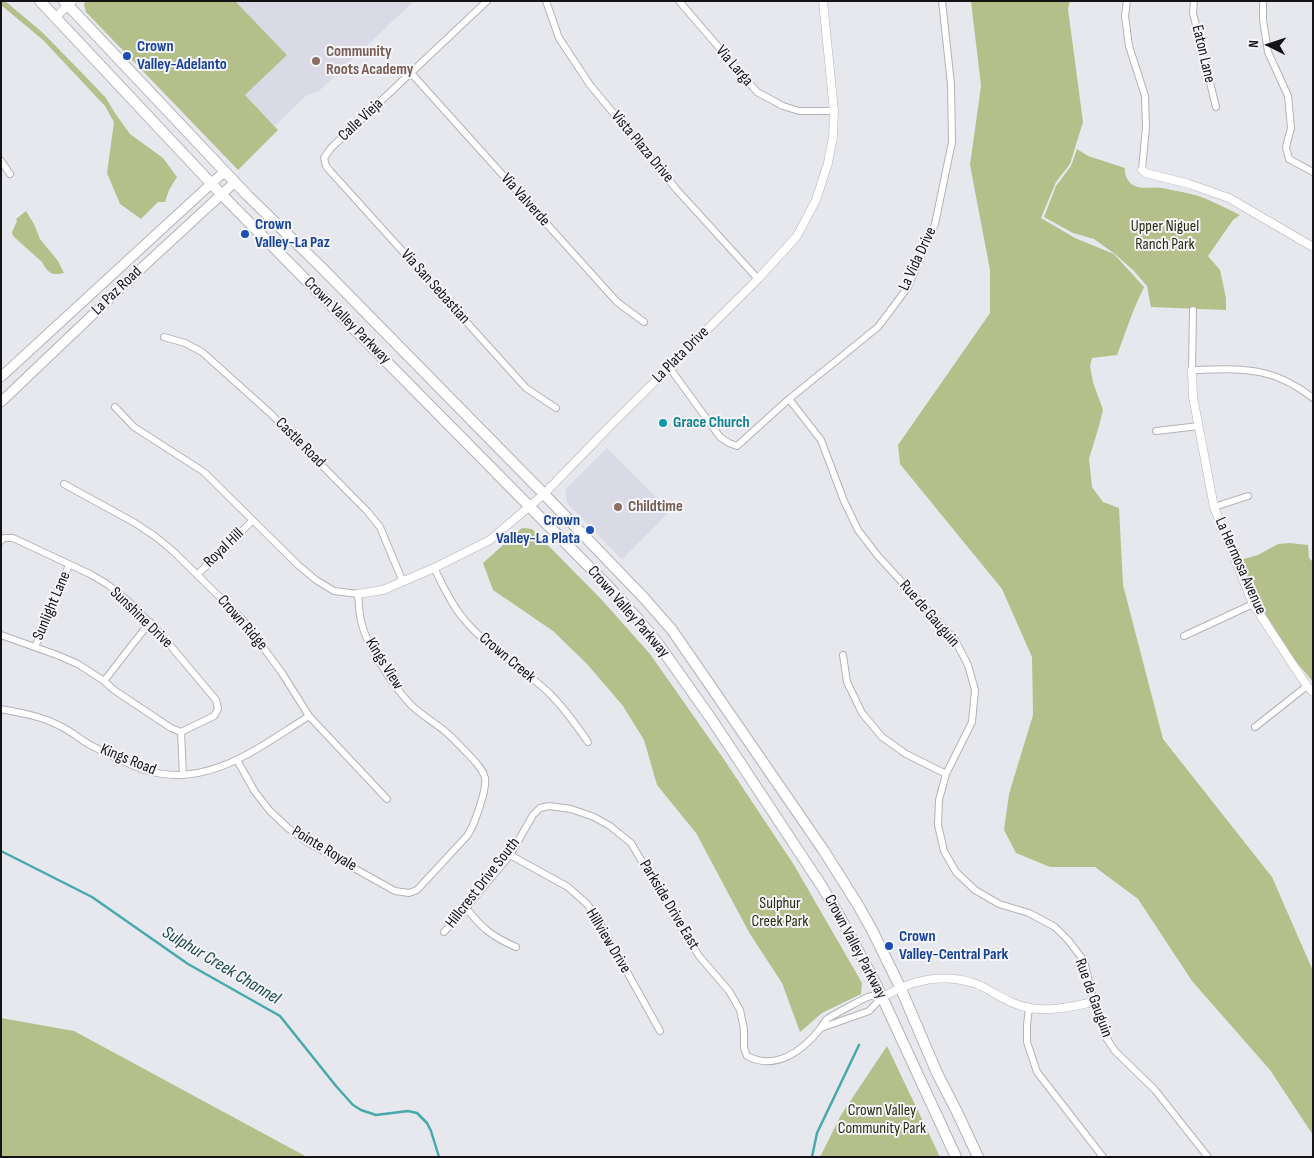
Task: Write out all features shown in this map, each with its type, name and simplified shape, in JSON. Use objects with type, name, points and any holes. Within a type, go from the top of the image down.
[{"type":"main road","name":"Crown Valley Parkway","points":[[40,1],[222,195],[609,586],[659,645],[712,720],[840,915],[882,997],[956,1157]]},
{"type":"main road","name":"Crown Valley Parkway","points":[[68,2],[235,182],[544,494],[644,598],[677,638],[842,878],[872,930],[901,989],[937,1073],[958,1112],[978,1157]]},
{"type":"main road","name":"La Paz Road","points":[[1,377],[225,171]]},
{"type":"main road","name":"La Paz Road","points":[[1,402],[235,182]]},
{"type":"street","name":"Calle Vieja","points":[[324,158],[331,148],[487,1]]},
{"type":"street","name":"Vista Plaza Drive","points":[[546,1],[559,38],[590,86],[677,190],[758,279]]},
{"type":"street","name":"Via Larga","points":[[678,1],[757,92],[784,106],[799,111],[834,111]]},
{"type":"street","name":"La Plata Drive","points":[[358,594],[382,590],[403,582],[490,540],[544,494],[758,279],[797,236],[816,200],[828,163],[833,138],[834,111],[823,1]]},
{"type":"street","name":"La Vida Drive","points":[[669,367],[720,437],[729,444],[737,446],[790,399],[878,327],[908,287],[935,224],[952,142],[951,84],[942,1]]},
{"type":"street","points":[[1127,1],[1125,16],[1129,46],[1145,96],[1146,127],[1142,170],[1146,173],[1189,184],[1229,198],[1313,247]]},
{"type":"street","name":"Eaton Lane","points":[[1194,1],[1193,12],[1216,107]]},
{"type":"street","points":[[1263,1],[1263,20],[1268,52],[1288,96],[1290,128],[1286,147],[1288,159],[1313,172]]},
{"type":"street","points":[[55,18],[68,2]]},
{"type":"street","name":"Via Valverde","points":[[411,73],[617,302],[644,322]]},
{"type":"street","name":"Via San Sebastian","points":[[324,158],[326,166],[331,172],[526,388],[556,408]]},
{"type":"street","points":[[1,161],[10,174]]},
{"type":"street","name":"La Hermosa Avenue","points":[[1193,310],[1192,370],[1194,397],[1214,507],[1253,604],[1310,689]]},
{"type":"street","name":"Castle Road","points":[[164,337],[185,342],[202,352],[270,413],[367,511],[380,527],[403,582]]},
{"type":"street","points":[[1192,370],[1236,369],[1261,372],[1280,377],[1301,388],[1313,398]]},
{"type":"street","name":"Rue de Gauguin","points":[[790,399],[821,440],[844,501],[858,530],[878,556],[955,640],[968,665],[975,690],[972,722],[946,774],[939,800],[938,826],[944,851],[956,872],[975,890],[999,904],[1028,913],[1056,927],[1068,940],[1084,961],[1105,1036],[1115,1052],[1155,1090],[1208,1157]]},
{"type":"street","points":[[115,407],[134,427],[204,472],[252,521],[316,580],[334,591],[358,594]]},
{"type":"street","points":[[1156,431],[1199,426]]},
{"type":"street","name":"Crown Ridge","points":[[64,484],[135,522],[156,536],[174,552],[243,620],[282,673],[309,716],[387,798]]},
{"type":"street","points":[[1214,507],[1248,496]]},
{"type":"street","name":"Royal Hill","points":[[197,575],[252,521]]},
{"type":"street","name":"Sunshine Drive","points":[[1,541],[4,538],[13,538],[90,574],[128,600],[150,622],[216,700],[218,709],[214,716],[180,732]]},
{"type":"street","name":"Sunlight Lane","points":[[35,647],[69,565]]},
{"type":"street","name":"Crown Creek","points":[[434,568],[449,599],[462,618],[480,636],[550,694],[576,724],[588,742]]},
{"type":"street","name":"Kings View","points":[[358,594],[361,620],[375,655],[412,706],[447,733],[481,768],[485,778],[484,790],[467,836],[417,890],[409,893]]},
{"type":"street","points":[[1184,636],[1253,604]]},
{"type":"street","points":[[104,681],[150,622]]},
{"type":"street","points":[[1,635],[78,664],[130,701],[180,732],[183,775]]},
{"type":"street","points":[[843,655],[848,682],[862,714],[882,737],[906,754],[946,774]]},
{"type":"street","points":[[1255,727],[1310,689]]},
{"type":"street","name":"Kings Road","points":[[1,710],[45,718],[110,755],[147,771],[183,775],[203,773],[237,760],[309,716]]},
{"type":"street","name":"Pointe Royale","points":[[237,760],[255,792],[270,811],[288,828],[307,842],[395,891],[409,893]]},
{"type":"street","name":"Parkside Drive East","points":[[540,808],[549,806],[571,809],[594,817],[610,826],[632,843],[695,948],[729,992],[740,1010],[744,1029],[744,1048],[747,1056],[755,1060],[779,1061],[794,1054],[821,1028]]},
{"type":"street","name":"Hillcrest Drive South","points":[[444,932],[510,855],[540,808]]},
{"type":"street","name":"Hillview Drive","points":[[510,855],[568,887],[588,904],[660,1031]]},
{"type":"street","points":[[466,908],[482,927],[499,940],[516,947]]},
{"type":"street","points":[[821,1028],[869,1011],[882,997],[913,983],[952,978],[980,985],[1005,1000],[1029,1008],[1060,1008],[1094,1002]]},
{"type":"street","points":[[821,1028],[826,1020],[868,997],[882,997]]},
{"type":"street","points":[[1029,1008],[1027,1042],[1038,1072],[1103,1157]]},
{"type":"shaded area","name":"Community Roots Academy","points":[[235,1],[414,1],[320,90],[306,96],[275,126],[245,95],[287,55]]},
{"type":"shaded area","name":"Childtime","points":[[607,448],[670,511],[622,560],[567,503],[565,490]]},
{"type":"green space","points":[[1,1],[5,1],[42,32],[106,98],[130,134],[163,158],[177,177],[169,190],[165,202],[158,202],[141,219],[120,204],[107,173],[114,122],[105,106],[43,40],[1,5]]},
{"type":"green space","points":[[85,1],[235,1],[287,55],[245,95],[278,130],[238,170],[86,12]]},
{"type":"green space","points":[[971,1],[1070,1],[1068,9],[1083,122],[1070,164],[1056,182],[1041,218],[1075,238],[1114,254],[1144,287],[1117,355],[1092,358],[1090,366],[1093,382],[1103,410],[1089,459],[1092,487],[1103,502],[1119,508],[1123,585],[1163,739],[1272,877],[1313,971],[1313,1136],[1270,1070],[1192,981],[1138,899],[1095,867],[1050,867],[1016,853],[1004,830],[1009,794],[1033,715],[1032,657],[1002,589],[900,464],[898,445],[990,313],[990,270],[970,165],[981,86]]},
{"type":"green space","name":"Upper Niguel Ranch Park","points":[[1077,149],[1088,156],[1125,168],[1127,178],[1135,186],[1162,188],[1194,195],[1240,215],[1233,220],[1208,256],[1220,270],[1226,298],[1226,310],[1151,307],[1147,286],[1115,254],[1094,239],[1073,233],[1044,217],[1056,186],[1071,166]]},
{"type":"green space","points":[[26,211],[40,239],[58,261],[64,273],[53,274],[48,271],[42,262],[13,236],[12,232],[17,221],[16,219]]},
{"type":"green space","name":"Sulphur Creek Park","points":[[522,528],[532,529],[601,599],[650,654],[723,758],[794,865],[862,983],[861,994],[822,1013],[800,1032],[782,983],[750,934],[696,833],[657,785],[644,740],[623,706],[588,665],[553,631],[493,590],[483,563]]},
{"type":"green space","points":[[1278,544],[1308,545],[1309,558],[1313,562],[1313,682],[1294,659],[1266,615],[1240,560],[1258,555]]},
{"type":"green space","points":[[1,1018],[74,1031],[307,1157],[1,1157]]},
{"type":"green space","name":"Crown Valley Community Park","points":[[887,1046],[940,1157],[820,1157],[841,1115]]},
{"type":"waterway","name":"Sulphur Creek Channel","points":[[1,851],[92,897],[188,964],[280,1016],[353,1105],[376,1115],[408,1111],[417,1113],[427,1123],[439,1157]]},
{"type":"waterway","name":"Sulphur Creek Channel","points":[[812,1157],[817,1133],[859,1045]]},
{"type":"place","name":"Crown Valley-Adelanto","points":[[127,56]]},
{"type":"place","name":"Community Roots Academy","points":[[316,61]]},
{"type":"place","name":"Crown Valley-La Paz","points":[[245,234]]},
{"type":"place","name":"Grace Church","points":[[663,423]]},
{"type":"place","name":"Childtime","points":[[618,507]]},
{"type":"place","name":"Crown Valley-La Plata","points":[[590,530]]},
{"type":"place","name":"Crown Valley-Central Park","points":[[889,946]]}]
